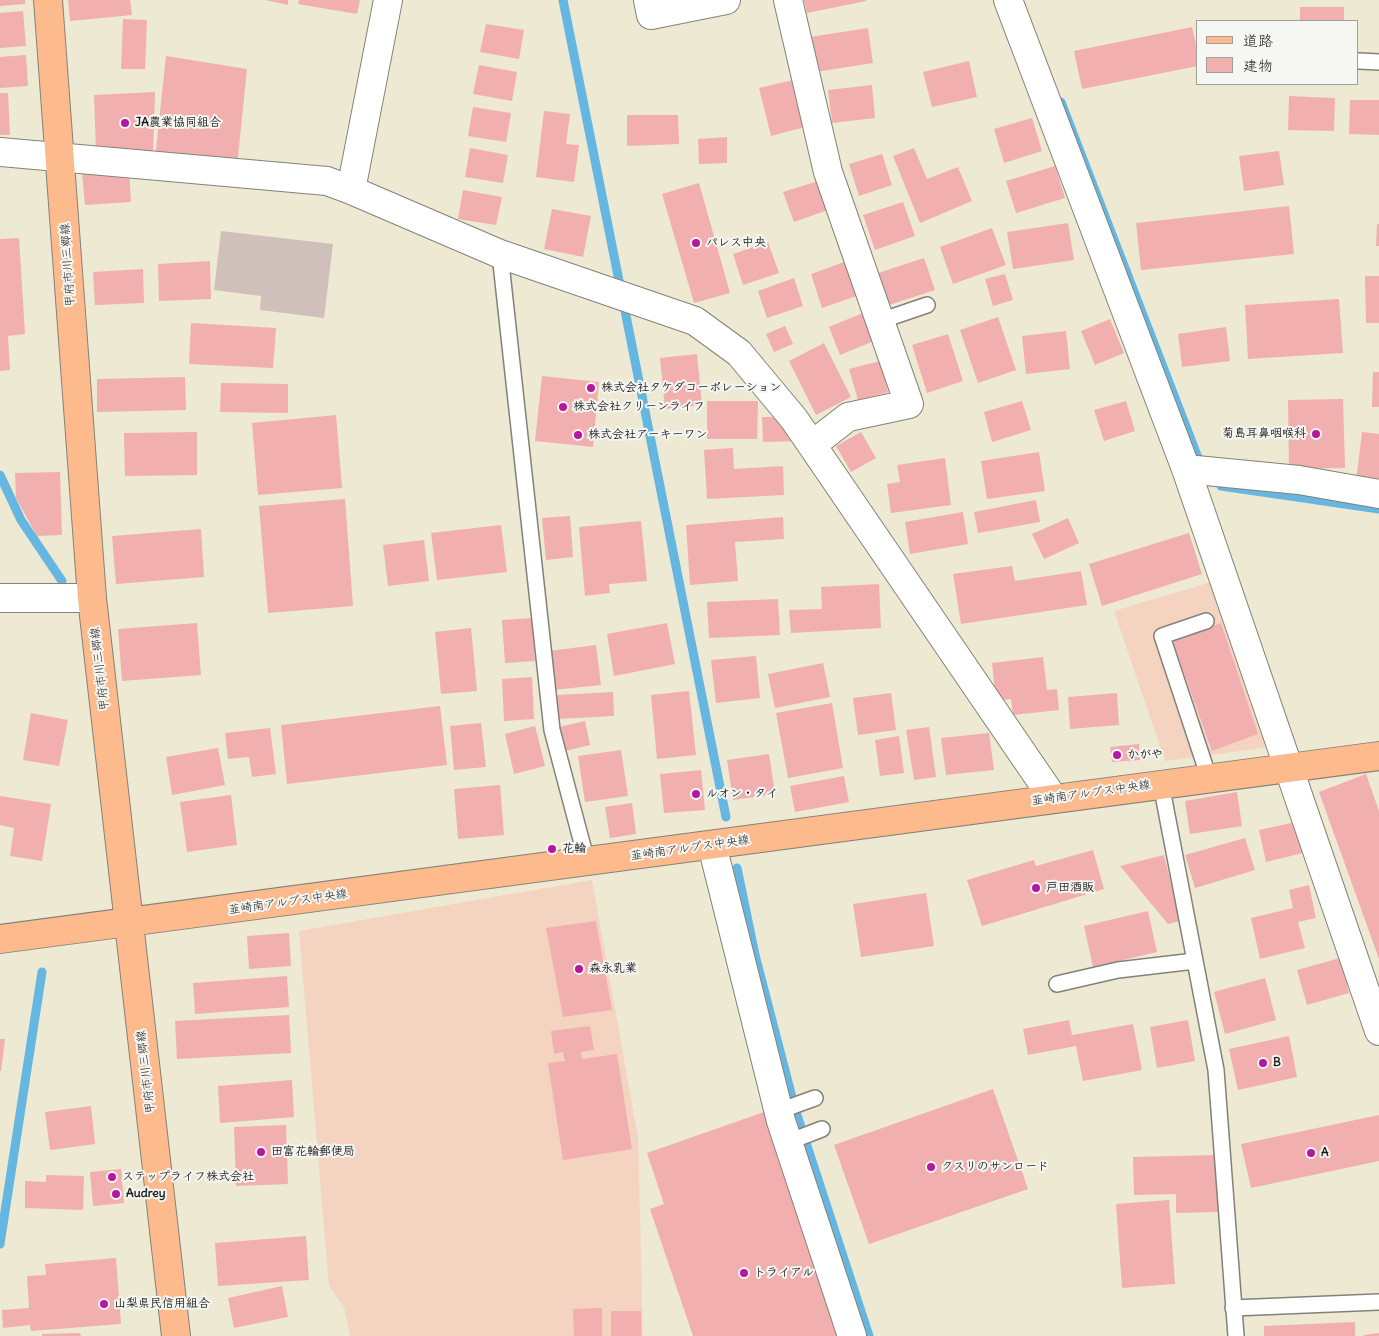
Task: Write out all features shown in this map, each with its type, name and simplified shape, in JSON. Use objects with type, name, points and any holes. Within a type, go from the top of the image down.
[{"type":"main road","name":"甲府市川三郷線","points":[[48,0],[92,598],[176,1336]]},
{"type":"main road","name":"韮崎南アルプス中央線","points":[[0,939],[1379,756]]},
{"type":"street","points":[[351,190],[360,113],[388,0]]},
{"type":"street","points":[[648,0],[651,15],[726,0]]},
{"type":"street","points":[[788,0],[828,172],[909,404],[848,417],[812,445]]},
{"type":"street","points":[[1008,0],[1196,469],[1290,769],[1379,1031]]},
{"type":"street","points":[[0,152],[326,181],[500,254],[695,321],[739,353],[794,419],[1053,798]]},
{"type":"street","points":[[1196,469],[1299,480],[1379,494]]},
{"type":"street","points":[[0,598],[92,598]]},
{"type":"street","points":[[712,845],[779,1111],[852,1336]]},
{"type":"lane","points":[[1359,61],[1379,62]]},
{"type":"lane","points":[[500,254],[552,730],[587,862]]},
{"type":"lane","points":[[880,321],[928,305]]},
{"type":"lane","points":[[1206,621],[1162,636],[1209,778]]},
{"type":"lane","points":[[1161,784],[1216,1070],[1236,1336]]},
{"type":"lane","points":[[1057,984],[1118,970],[1195,961]]},
{"type":"lane","points":[[779,1111],[815,1098]]},
{"type":"lane","points":[[788,1142],[822,1130]]},
{"type":"lane","points":[[1233,1308],[1379,1302]]},
{"type":"shaded area","points":[[221,231],[333,244],[324,318],[260,310],[261,296],[214,290]]},
{"type":"shaded area","points":[[1215,581],[1270,747],[1165,761],[1114,611]]},
{"type":"shaded area","points":[[592,880],[638,1138],[643,1336],[350,1336],[344,1307],[329,1286],[299,931]]},
{"type":"building","points":[[0,0],[25,0],[25,4],[0,6]]},
{"type":"building","points":[[68,0],[130,0],[132,15],[70,21]]},
{"type":"building","points":[[265,0],[288,0],[288,5]]},
{"type":"building","points":[[299,0],[360,0],[357,14],[298,4]]},
{"type":"building","points":[[804,0],[866,0],[866,1],[807,13]]},
{"type":"building","points":[[1300,7],[1344,7],[1344,20],[1300,20]]},
{"type":"building","points":[[23,11],[26,46],[0,48],[0,13]]},
{"type":"building","points":[[123,19],[147,20],[145,69],[121,69]]},
{"type":"building","points":[[486,24],[524,30],[519,59],[480,52]]},
{"type":"building","points":[[1192,27],[1196,44],[1196,66],[1082,89],[1074,51]]},
{"type":"building","points":[[868,28],[873,63],[816,72],[810,37]]},
{"type":"building","points":[[26,55],[28,86],[0,88],[0,57]]},
{"type":"building","points":[[166,56],[247,69],[237,166],[155,159]]},
{"type":"building","points":[[969,61],[977,97],[932,107],[923,72]]},
{"type":"building","points":[[479,65],[517,72],[512,101],[473,94]]},
{"type":"building","points":[[793,80],[805,127],[771,136],[759,88]]},
{"type":"building","points":[[872,85],[875,118],[832,123],[828,90]]},
{"type":"building","name":"JA農業協同組合","points":[[155,92],[153,154],[96,151],[94,95]]},
{"type":"building","points":[[0,93],[8,93],[10,135],[0,135]]},
{"type":"building","points":[[1289,96],[1335,98],[1334,131],[1288,130]]},
{"type":"building","points":[[1350,100],[1379,100],[1379,135],[1349,134]]},
{"type":"building","points":[[473,107],[511,113],[506,142],[468,136]]},
{"type":"building","points":[[544,111],[570,114],[566,144],[579,145],[574,182],[536,177]]},
{"type":"building","points":[[627,115],[678,115],[679,144],[627,146]]},
{"type":"building","points":[[1032,118],[1042,151],[1004,163],[994,129]]},
{"type":"building","points":[[727,137],[727,163],[699,164],[698,139]]},
{"type":"building","points":[[470,148],[508,155],[503,183],[465,177]]},
{"type":"building","points":[[914,148],[927,179],[958,167],[972,201],[920,223],[893,156]]},
{"type":"building","points":[[1279,151],[1284,185],[1244,191],[1239,156]]},
{"type":"building","points":[[882,154],[892,185],[859,196],[849,164]]},
{"type":"building","points":[[1055,166],[1065,198],[1016,213],[1006,181]]},
{"type":"building","points":[[129,168],[131,202],[85,205],[82,172]]},
{"type":"building","points":[[818,181],[828,210],[794,222],[783,192]]},
{"type":"building","name":"パレス中央","points":[[699,183],[730,293],[694,303],[662,194]]},
{"type":"building","points":[[463,190],[502,197],[496,225],[458,219]]},
{"type":"building","points":[[903,202],[915,236],[875,250],[863,215]]},
{"type":"building","points":[[1289,206],[1294,254],[1141,270],[1136,223]]},
{"type":"building","points":[[552,209],[591,216],[583,257],[544,249]]},
{"type":"building","points":[[1068,223],[1074,260],[1013,269],[1007,232]]},
{"type":"building","points":[[1377,224],[1379,224],[1379,246],[1376,246]]},
{"type":"building","points":[[992,228],[1006,265],[953,284],[940,247]]},
{"type":"building","points":[[19,238],[25,334],[8,336],[10,370],[0,371],[0,239]]},
{"type":"building","points":[[768,242],[779,273],[743,285],[733,254]]},
{"type":"building","points":[[924,258],[935,290],[886,306],[875,274]]},
{"type":"building","points":[[210,261],[211,299],[159,301],[158,264]]},
{"type":"building","points":[[847,261],[859,295],[822,308],[811,274]]},
{"type":"building","points":[[143,269],[144,303],[95,305],[93,272]]},
{"type":"building","points":[[1005,274],[1013,300],[993,306],[985,279]]},
{"type":"building","points":[[1365,276],[1379,276],[1379,323],[1366,323]]},
{"type":"building","points":[[794,278],[803,306],[767,318],[758,291]]},
{"type":"building","points":[[1339,299],[1343,353],[1248,359],[1245,305]]},
{"type":"building","points":[[863,313],[874,341],[840,355],[829,327]]},
{"type":"building","points":[[998,317],[1016,370],[978,383],[960,330]]},
{"type":"building","points":[[1110,319],[1124,353],[1095,365],[1081,331]]},
{"type":"building","points":[[191,323],[276,328],[273,368],[189,364]]},
{"type":"building","points":[[785,326],[793,344],[774,352],[766,334]]},
{"type":"building","points":[[1226,327],[1230,361],[1182,367],[1178,334]]},
{"type":"building","points":[[1066,331],[1070,369],[1026,374],[1022,336]]},
{"type":"building","points":[[948,334],[963,381],[927,393],[912,345]]},
{"type":"building","points":[[824,343],[851,397],[816,415],[789,361]]},
{"type":"building","points":[[697,354],[702,405],[665,409],[660,358]]},
{"type":"building","points":[[880,361],[888,392],[858,400],[849,369]]},
{"type":"building","points":[[1373,372],[1379,372],[1379,407],[1372,407]]},
{"type":"building","points":[[542,376],[599,382],[593,447],[535,441]]},
{"type":"building","points":[[185,377],[186,410],[97,412],[97,379]]},
{"type":"building","points":[[221,383],[288,384],[288,413],[220,412]]},
{"type":"building","name":"菊島耳鼻咽喉科","points":[[1343,399],[1345,468],[1289,469],[1288,400]]},
{"type":"building","points":[[707,401],[758,401],[757,439],[707,439]]},
{"type":"building","points":[[1022,401],[1031,430],[992,442],[984,412]]},
{"type":"building","points":[[1126,401],[1135,431],[1104,441],[1094,410]]},
{"type":"building","points":[[336,415],[342,488],[258,495],[252,423]]},
{"type":"building","points":[[762,417],[781,417],[798,441],[763,442]]},
{"type":"building","points":[[197,432],[197,475],[125,476],[124,433]]},
{"type":"building","points":[[861,432],[876,458],[851,472],[836,446]]},
{"type":"building","points":[[1362,432],[1379,434],[1379,484],[1356,481]]},
{"type":"building","points":[[733,448],[734,469],[783,466],[784,495],[707,499],[704,450]]},
{"type":"building","points":[[1039,452],[1045,491],[987,499],[981,461]]},
{"type":"building","points":[[945,458],[951,505],[891,513],[887,484],[900,482],[897,465]]},
{"type":"building","points":[[60,472],[62,535],[37,536],[16,498],[15,473]]},
{"type":"building","points":[[345,499],[353,606],[268,613],[259,506]]},
{"type":"building","points":[[1036,500],[1040,522],[978,533],[974,512]]},
{"type":"building","points":[[963,512],[968,544],[910,554],[905,522]]},
{"type":"building","points":[[570,516],[573,557],[546,560],[542,518]]},
{"type":"building","points":[[783,517],[784,539],[735,542],[738,581],[690,585],[686,525]]},
{"type":"building","points":[[1068,518],[1079,543],[1044,559],[1032,534]]},
{"type":"building","points":[[641,521],[647,581],[609,584],[610,593],[585,596],[579,527]]},
{"type":"building","points":[[501,525],[507,572],[437,580],[431,533]]},
{"type":"building","points":[[201,529],[204,577],[116,584],[112,536]]},
{"type":"building","points":[[1189,533],[1202,574],[1102,606],[1089,564]]},
{"type":"building","points":[[424,540],[429,581],[388,586],[383,545]]},
{"type":"building","points":[[1012,566],[1015,581],[1081,571],[1087,605],[961,624],[953,574]]},
{"type":"building","points":[[879,584],[881,628],[791,633],[789,610],[822,609],[821,587]]},
{"type":"building","points":[[778,599],[780,635],[709,638],[707,602]]},
{"type":"building","points":[[532,618],[535,661],[505,663],[502,620]]},
{"type":"building","points":[[197,623],[201,675],[122,681],[118,629]]},
{"type":"building","points":[[667,623],[675,664],[614,676],[607,634]]},
{"type":"building","points":[[1221,623],[1258,734],[1212,751],[1172,639]]},
{"type":"building","points":[[471,628],[477,691],[441,694],[435,632]]},
{"type":"building","points":[[596,645],[601,685],[553,690],[549,651]]},
{"type":"building","points":[[756,656],[760,698],[716,703],[711,660]]},
{"type":"building","points":[[1043,657],[1047,690],[1057,689],[1059,710],[1013,715],[1011,699],[996,701],[992,663]]},
{"type":"building","points":[[823,663],[830,697],[775,708],[768,674]]},
{"type":"building","points":[[532,677],[534,719],[504,721],[502,679]]},
{"type":"building","points":[[689,691],[696,755],[657,759],[651,695]]},
{"type":"building","points":[[613,692],[614,716],[557,719],[556,695]]},
{"type":"building","points":[[891,693],[896,730],[858,735],[853,698]]},
{"type":"building","points":[[1117,693],[1119,725],[1070,729],[1068,697]]},
{"type":"building","points":[[832,703],[843,768],[788,778],[776,713]]},
{"type":"building","points":[[440,706],[447,765],[287,784],[281,725]]},
{"type":"building","points":[[31,713],[68,720],[59,766],[23,760]]},
{"type":"building","points":[[585,721],[590,745],[565,751],[559,727]]},
{"type":"building","points":[[481,723],[486,767],[454,770],[450,726]]},
{"type":"building","points":[[535,726],[545,766],[514,774],[505,734]]},
{"type":"building","points":[[929,727],[936,777],[914,780],[906,730]]},
{"type":"building","points":[[270,728],[276,774],[252,777],[249,757],[228,759],[225,733]]},
{"type":"building","points":[[989,733],[994,770],[946,775],[941,738]]},
{"type":"building","points":[[899,736],[904,773],[880,776],[875,740]]},
{"type":"building","points":[[1139,744],[1140,760],[1112,762],[1110,747]]},
{"type":"building","points":[[218,748],[225,785],[172,795],[166,757]]},
{"type":"building","points":[[621,750],[628,796],[585,802],[578,756]]},
{"type":"building","points":[[769,754],[775,794],[733,800],[727,760]]},
{"type":"building","points":[[701,770],[705,810],[664,813],[660,774]]},
{"type":"building","points":[[1366,774],[1379,811],[1379,959],[1319,792]]},
{"type":"building","points":[[844,776],[849,802],[795,812],[790,786]]},
{"type":"building","points":[[500,785],[504,835],[458,839],[454,789]]},
{"type":"building","points":[[1237,792],[1242,826],[1190,834],[1185,801]]},
{"type":"building","points":[[231,795],[237,845],[187,852],[180,802]]},
{"type":"building","points":[[0,796],[51,804],[42,861],[10,856],[14,828],[0,825]]},
{"type":"building","points":[[632,803],[636,834],[610,838],[605,807]]},
{"type":"building","points":[[1296,822],[1303,853],[1266,862],[1259,830]]},
{"type":"building","points":[[1245,838],[1255,870],[1195,888],[1185,855]]},
{"type":"building","points":[[1093,850],[1104,889],[982,926],[967,880],[1034,860],[1036,866]]},
{"type":"building","points":[[1164,855],[1180,921],[1168,924],[1120,866]]},
{"type":"building","points":[[1309,885],[1316,918],[1298,922],[1305,948],[1260,959],[1251,918],[1293,908],[1289,890]]},
{"type":"building","points":[[926,893],[934,946],[861,957],[853,904]]},
{"type":"building","points":[[1148,911],[1157,952],[1093,967],[1084,926]]},
{"type":"building","name":"森永乳業","points":[[596,921],[612,1010],[563,1017],[546,928]]},
{"type":"building","points":[[289,933],[291,966],[249,969],[247,936]]},
{"type":"building","points":[[1340,958],[1349,993],[1307,1005],[1297,970]]},
{"type":"building","points":[[287,976],[289,1007],[195,1014],[193,983]]},
{"type":"building","points":[[1265,978],[1276,1020],[1225,1034],[1214,992]]},
{"type":"building","points":[[289,1015],[291,1053],[177,1059],[175,1021]]},
{"type":"building","points":[[1069,1020],[1072,1035],[1133,1024],[1142,1070],[1083,1081],[1076,1046],[1028,1055],[1023,1029]]},
{"type":"building","points":[[1188,1020],[1195,1061],[1157,1068],[1150,1027]]},
{"type":"building","points":[[590,1026],[594,1050],[581,1052],[582,1059],[617,1054],[632,1149],[563,1160],[548,1063],[565,1061],[563,1052],[554,1054],[551,1031]]},
{"type":"building","name":"B","points":[[1289,1036],[1297,1077],[1238,1090],[1229,1049]]},
{"type":"building","points":[[0,1039],[5,1039],[1,1071],[0,1071]]},
{"type":"building","points":[[292,1080],[294,1117],[220,1123],[218,1086]]},
{"type":"building","name":"クスリのサンロード","points":[[993,1089],[1028,1189],[869,1244],[834,1145]]},
{"type":"building","points":[[91,1106],[95,1144],[50,1150],[45,1112]]},
{"type":"building","name":"トライアル","points":[[764,1112],[837,1336],[693,1336],[650,1209],[664,1204],[647,1153]]},
{"type":"building","name":"A","points":[[1379,1115],[1379,1161],[1251,1188],[1241,1144]]},
{"type":"building","name":"田富花輪郵便局","points":[[286,1125],[288,1184],[236,1186],[234,1127]]},
{"type":"building","points":[[1217,1155],[1218,1212],[1176,1213],[1176,1194],[1134,1195],[1133,1157]]},
{"type":"building","points":[[121,1169],[124,1203],[93,1206],[90,1172]]},
{"type":"building","points":[[46,1175],[84,1176],[83,1210],[25,1208],[25,1181],[46,1182]]},
{"type":"building","points":[[1169,1200],[1175,1284],[1122,1288],[1116,1204]]},
{"type":"building","points":[[306,1236],[309,1280],[218,1286],[215,1243]]},
{"type":"building","points":[[116,1258],[121,1324],[31,1331],[30,1325],[3,1328],[2,1310],[29,1308],[27,1276],[46,1275],[45,1264]]},
{"type":"building","points":[[282,1286],[288,1317],[234,1328],[228,1298]]},
{"type":"building","points":[[602,1308],[602,1336],[574,1336],[573,1309]]},
{"type":"building","points":[[611,1311],[641,1311],[641,1336],[611,1336]]},
{"type":"building","points":[[1355,1322],[1355,1336],[1264,1336],[1264,1326]]},
{"type":"building","points":[[80,1333],[81,1336],[42,1336],[42,1334]]},
{"type":"building","points":[[1379,1333],[1379,1336],[1364,1336],[1364,1335]]},
{"type":"waterway","points":[[563,0],[726,817]]},
{"type":"waterway","points":[[1061,102],[1202,468]]},
{"type":"waterway","points":[[0,475],[21,520],[62,581]]},
{"type":"waterway","points":[[1221,486],[1379,509]]},
{"type":"waterway","points":[[737,868],[755,955],[795,1109],[869,1336]]},
{"type":"waterway","points":[[0,1244],[42,972]]},
{"type":"place","name":"JA農業協同組合","points":[[125,123]]},
{"type":"place","name":"パレス中央","points":[[696,243]]},
{"type":"place","name":"株式会社タケダコーポレーション","points":[[591,388]]},
{"type":"place","name":"株式会社クリーンライフ","points":[[563,407]]},
{"type":"place","name":"菊島耳鼻咽喉科","points":[[1316,434]]},
{"type":"place","name":"株式会社アーキーワン","points":[[578,435]]},
{"type":"place","name":"かがや","points":[[1117,755]]},
{"type":"place","name":"ルオン・タイ","points":[[696,794]]},
{"type":"place","name":"花輪","points":[[552,849]]},
{"type":"place","name":"戸田酒販","points":[[1036,888]]},
{"type":"place","name":"森永乳業","points":[[579,969]]},
{"type":"place","name":"B","points":[[1263,1063]]},
{"type":"place","name":"田富花輪郵便局","points":[[261,1152]]},
{"type":"place","name":"A","points":[[1311,1153]]},
{"type":"place","name":"クスリのサンロード","points":[[931,1167]]},
{"type":"place","name":"ステップライフ株式会社","points":[[112,1177]]},
{"type":"place","name":"Audrey","points":[[116,1194]]},
{"type":"place","name":"トライアル","points":[[744,1273]]},
{"type":"place","name":"山梨県民信用組合","points":[[104,1304]]}]
